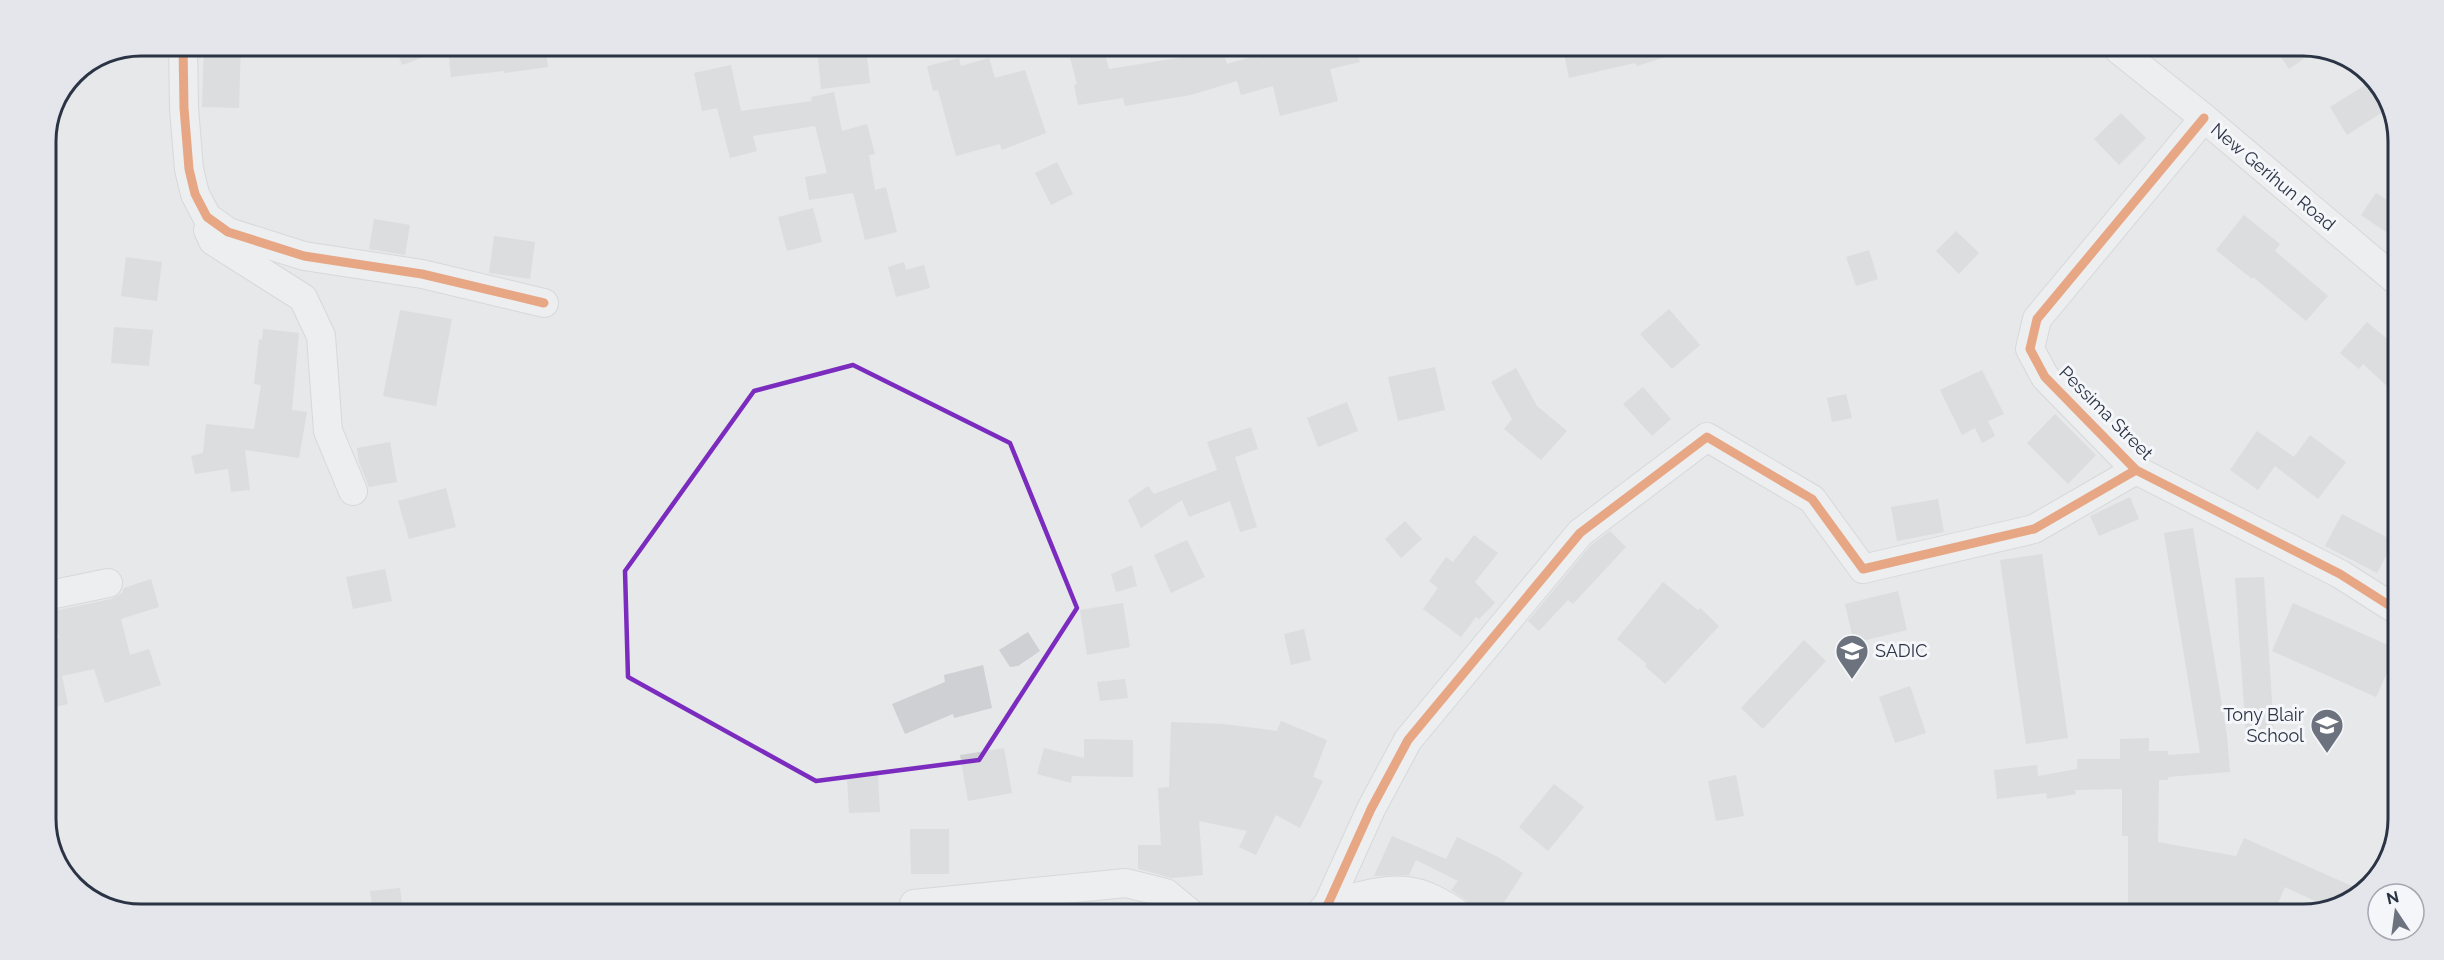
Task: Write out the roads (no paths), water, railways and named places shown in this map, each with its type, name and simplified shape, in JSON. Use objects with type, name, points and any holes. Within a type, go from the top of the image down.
[{"type":"street","points":[[183,55],[189,169],[195,194],[213,241],[303,298],[321,336],[328,431],[353,491]]},
{"type":"street","name":"New Gerihun Road","points":[[2125,55],[2204,117],[2388,274]]},
{"type":"street","name":"Pessima Street","points":[[2204,117],[2037,319],[2030,349],[2045,377],[2136,470],[2340,574],[2388,604]]},
{"type":"street","points":[[195,194],[207,217],[228,232],[304,256],[422,274],[543,303]]},
{"type":"street","points":[[2371,260],[2388,255]]},
{"type":"street","points":[[1326,904],[1371,809],[1408,740],[1422,722],[1580,533],[1707,436],[1812,499],[1863,568],[2034,529],[2136,470]]},
{"type":"street","points":[[56,594],[108,583]]},
{"type":"street","points":[[914,904],[1126,883],[1166,893],[1179,904]]},
{"type":"street","points":[[1338,904],[1381,892],[1406,891],[1442,904]]},
{"type":"place","name":"SADIC","points":[[1852,680]]},
{"type":"place","name":"Tony Blair School","points":[[2327,754]]}]
